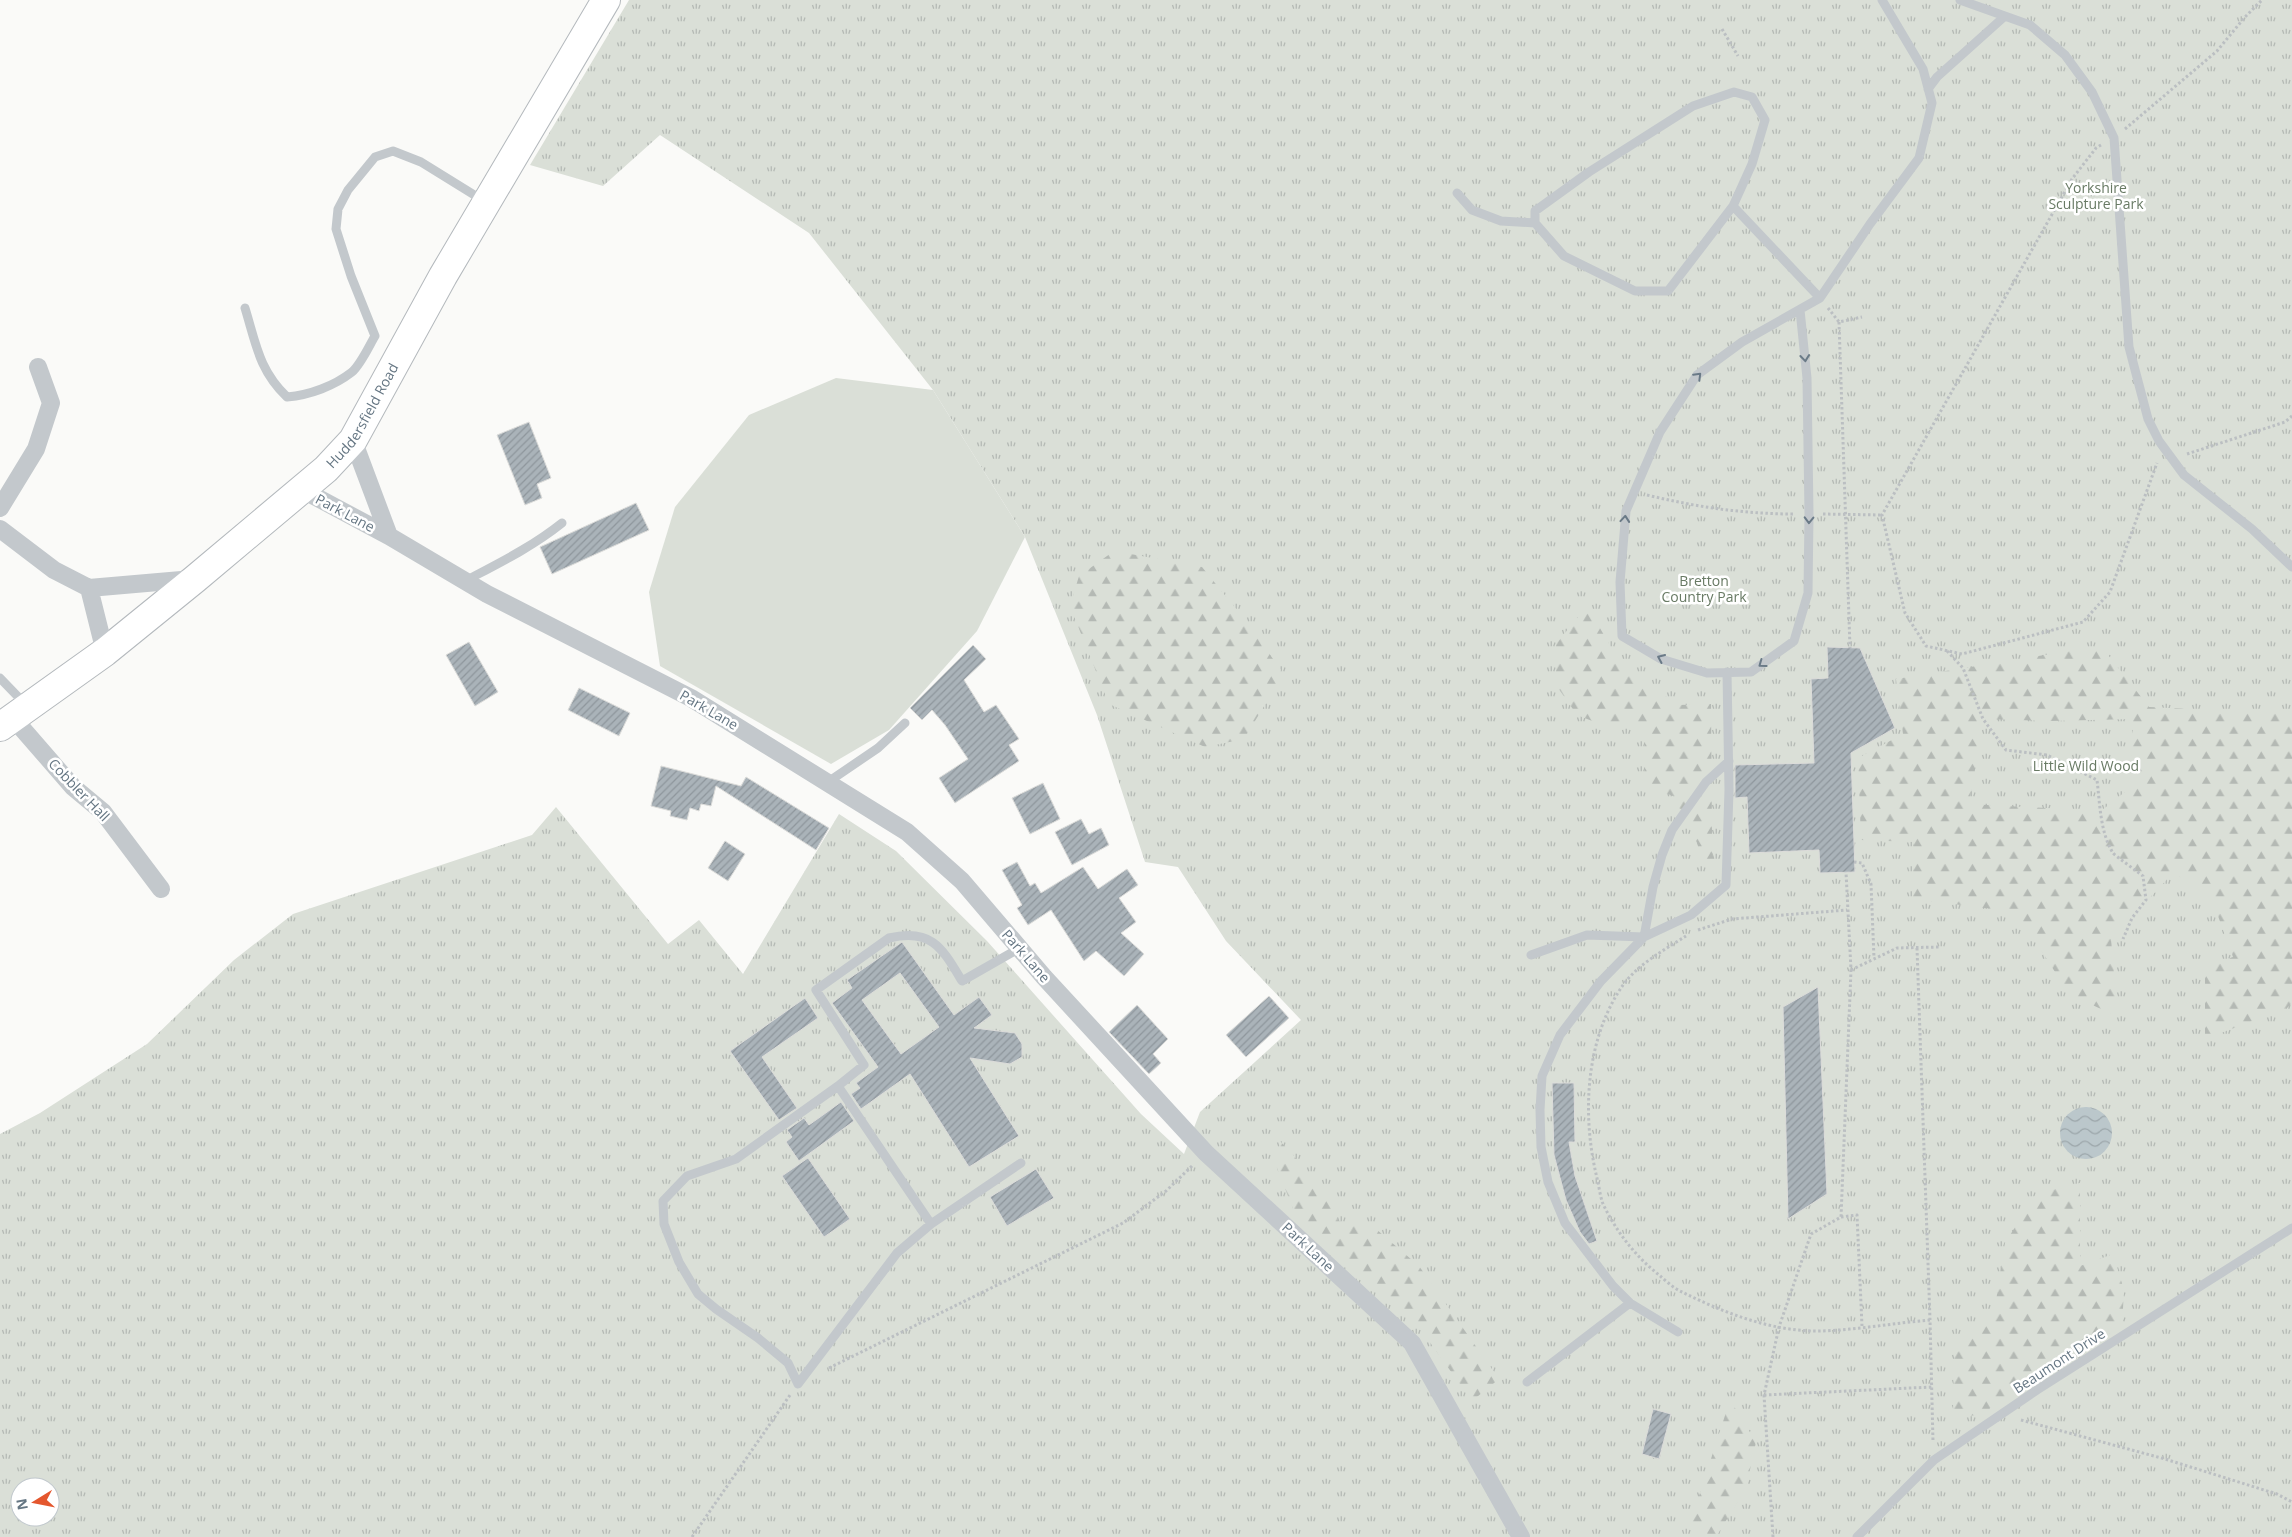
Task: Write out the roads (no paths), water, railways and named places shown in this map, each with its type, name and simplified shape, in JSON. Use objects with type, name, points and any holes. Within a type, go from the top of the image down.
[{"type":"highway","name":"Huddersfield Road","points":[[14,717],[105,652],[195,579],[326,469],[353,440],[443,276],[606,0]]},
{"type":"street","points":[[0,508],[36,449],[51,403],[38,367]]},
{"type":"street","name":"Park Lane","points":[[353,440],[389,536]]},
{"type":"street","name":"Park Lane","points":[[301,490],[389,536],[466,581],[691,698],[907,832],[962,881],[1159,1104],[1206,1152],[1412,1343],[1521,1537]]},
{"type":"street","points":[[0,529],[54,570],[89,588],[195,579]]},
{"type":"street","points":[[89,588],[105,652]]},
{"type":"street","name":"Cobbler Hall","points":[[14,717],[73,787],[102,812],[161,889]]},
{"type":"lane","points":[[1800,310],[1807,378],[1808,593],[1794,641],[1751,672],[1707,673],[1661,659],[1622,636],[1620,582],[1626,511],[1660,432],[1697,375],[1742,342],[1820,298],[1919,158],[1932,103],[1924,69],[1882,0]]},
{"type":"lane","points":[[1960,0],[2030,25],[2065,55],[2092,92],[2114,138],[2129,347],[2148,419],[2159,441],[2184,475],[2252,529],[2292,567]]},
{"type":"lane","points":[[1928,89],[1937,77],[2005,16]]},
{"type":"lane","points":[[1734,92],[1752,97],[1766,120],[1752,164],[1733,206],[1668,291],[1635,291],[1564,256],[1535,224],[1535,211],[1588,172],[1693,106],[1734,92]]},
{"type":"lane","points":[[245,308],[265,371],[275,385],[287,397],[303,395],[321,389],[353,371],[375,336],[351,276],[336,229],[338,209],[348,190],[375,157],[393,151],[421,162],[486,202]]},
{"type":"lane","points":[[1457,193],[1472,210],[1500,221],[1535,224]]},
{"type":"lane","points":[[1733,206],[1820,298]]},
{"type":"lane","points":[[466,581],[513,556],[546,536],[562,523]]},
{"type":"lane","points":[[1678,1332],[1630,1303],[1613,1286],[1564,1223],[1548,1182],[1541,1148],[1540,1110],[1542,1076],[1560,1035],[1601,981],[1644,937],[1691,915],[1726,885],[1729,761],[1727,672]]},
{"type":"lane","points":[[0,678],[14,717]]},
{"type":"lane","points":[[828,782],[878,748],[905,723]]},
{"type":"lane","points":[[1644,937],[1653,887],[1662,855],[1672,830],[1706,782],[1729,761]]},
{"type":"lane","points":[[1020,948],[962,981],[947,956],[935,944],[915,934],[901,935],[889,938],[816,990],[864,1065],[838,1086],[736,1159],[687,1176],[663,1201],[664,1224],[679,1262],[698,1294],[758,1338],[788,1363],[798,1384],[897,1253],[931,1224],[1021,1164]]},
{"type":"lane","points":[[1531,955],[1587,935],[1644,937]]},
{"type":"lane","points":[[838,1086],[931,1224]]},
{"type":"lane","name":"Beaumont Drive","points":[[1857,1537],[1934,1460],[2292,1228]]},
{"type":"lane","points":[[1527,1382],[1630,1303]]},
{"type":"water","points":[[2081,1107],[2091,1107],[2105,1114],[2112,1128],[2112,1138],[2105,1152],[2091,1159],[2081,1159],[2071,1155],[2064,1148],[2060,1138],[2060,1128],[2064,1118],[2071,1111]]},
{"type":"park label","name":"Yorkshire Sculpture Park","points":[[2096,196]]},
{"type":"park label","name":"Bretton Country Park","points":[[1704,590]]},
{"type":"park label","name":"Little Wild Wood","points":[[2086,766]]}]
